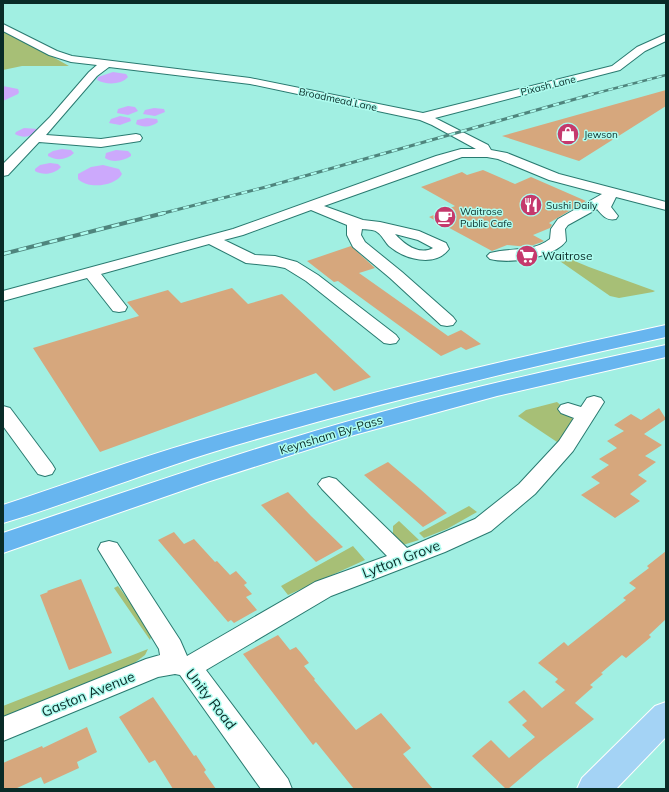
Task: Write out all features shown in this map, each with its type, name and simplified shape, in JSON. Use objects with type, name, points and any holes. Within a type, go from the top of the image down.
[{"type":"highway","name":"Keynsham By-Pass","points":[[3,514],[204,447],[368,402],[537,359],[666,332]]},
{"type":"highway","name":"Keynsham By-Pass","points":[[3,543],[218,470],[396,415],[666,351]]},
{"type":"main road","points":[[594,789],[666,716]]},
{"type":"street","name":"Broadmead Lane","points":[[3,27],[52,53],[71,59],[172,70],[250,81],[423,117],[436,122],[483,148],[487,153],[502,156],[554,177],[663,205]]},
{"type":"street","name":"Pixash Lane","points":[[423,117],[616,68],[641,49],[666,37]]},
{"type":"street","points":[[3,172],[54,120],[93,74],[106,64]]},
{"type":"street","points":[[36,138],[101,143],[136,138]]},
{"type":"street","points":[[3,296],[212,240],[313,206],[399,173],[461,153],[487,153]]},
{"type":"street","points":[[663,205],[666,191]]},
{"type":"street","points":[[569,218],[609,214],[603,208],[612,193]]},
{"type":"street","points":[[495,256],[529,254],[542,251],[558,241],[558,229],[563,222],[591,207],[612,193]]},
{"type":"street","points":[[313,206],[335,216],[355,222],[380,226]]},
{"type":"street","points":[[355,222],[354,235],[358,244],[396,275],[447,321]]},
{"type":"street","points":[[212,240],[252,260],[275,261],[291,265],[312,278],[390,339]]},
{"type":"street","points":[[92,272],[119,307]]},
{"type":"street","name":"Lytton Grove","points":[[182,665],[323,589],[437,546],[483,524],[527,489],[566,446],[583,409]]},
{"type":"street","points":[[3,412],[45,469]]},
{"type":"street","points":[[329,484],[403,558]]},
{"type":"street","name":"Unity Road","points":[[110,549],[182,665],[278,789]]},
{"type":"street","name":"Gaston Avenue","points":[[3,729],[155,666],[182,665]]},
{"type":"green space","points":[[3,29],[69,66],[22,66],[3,70]]},
{"type":"green space","points":[[562,252],[577,262],[655,291],[619,298],[610,296],[554,257]]},
{"type":"green space","points":[[557,402],[570,413],[574,422],[560,444],[518,416],[526,410]]},
{"type":"green space","points":[[469,506],[477,512],[447,529],[424,538],[419,533]]},
{"type":"green space","points":[[399,521],[419,540],[403,545],[393,536],[393,526]]},
{"type":"green space","points":[[353,546],[365,560],[288,595],[281,586]]},
{"type":"green space","points":[[118,586],[150,629],[152,634],[150,640],[114,588]]},
{"type":"green space","points":[[148,649],[145,655],[129,667],[3,719],[3,706]]},
{"type":"shaded area","points":[[113,72],[126,74],[128,77],[117,83],[105,83],[97,80],[98,77]]},
{"type":"shaded area","points":[[3,86],[18,89],[19,92],[18,94],[3,101]]},
{"type":"shaded area","points":[[128,106],[135,107],[138,111],[128,115],[117,113],[118,109]]},
{"type":"shaded area","points":[[154,108],[164,109],[165,112],[155,116],[143,114],[145,110]]},
{"type":"shaded area","points":[[120,116],[130,118],[131,121],[120,125],[109,123],[111,119]]},
{"type":"shaded area","points":[[147,118],[157,119],[158,122],[147,126],[136,124],[137,120]]},
{"type":"shaded area","points":[[24,128],[38,129],[33,134],[25,137],[15,134]]},
{"type":"shaded area","points":[[62,149],[71,150],[74,153],[61,159],[54,159],[48,156],[48,154],[53,151]]},
{"type":"shaded area","points":[[116,150],[128,151],[131,156],[118,161],[108,160],[105,158],[106,153]]},
{"type":"shaded area","points":[[50,163],[58,164],[61,167],[49,174],[38,173],[35,171],[35,169],[40,165]]},
{"type":"shaded area","points":[[103,165],[119,169],[122,174],[113,182],[101,185],[88,184],[78,179],[78,174],[91,167]]},
{"type":"building","name":"Jewson","points":[[666,90],[666,106],[579,161],[502,136]]},
{"type":"building","points":[[483,170],[515,184],[531,177],[586,201],[549,223],[552,225],[550,228],[533,235],[544,241],[528,247],[507,245],[492,251],[429,217],[455,206],[421,187],[462,172],[467,175]]},
{"type":"building","points":[[351,246],[375,268],[359,273],[448,336],[461,330],[481,344],[466,350],[461,347],[441,356],[338,281],[334,282],[307,261]]},
{"type":"building","points":[[232,288],[248,304],[282,294],[371,377],[334,391],[316,373],[100,452],[33,348],[139,316],[127,302],[168,290],[181,303]]},
{"type":"building","points":[[659,408],[666,419],[644,434],[662,445],[645,456],[656,462],[638,475],[647,481],[630,494],[640,501],[615,518],[581,495],[600,483],[591,477],[609,465],[599,459],[617,448],[607,441],[624,431],[614,425],[631,414],[641,420]]},
{"type":"building","points":[[388,462],[447,513],[423,527],[364,475]]},
{"type":"building","points":[[288,492],[343,547],[316,562],[261,505]]},
{"type":"building","points":[[174,532],[184,544],[194,539],[215,562],[217,561],[230,575],[236,571],[247,583],[244,585],[252,594],[246,597],[257,610],[234,623],[231,620],[228,622],[158,540]]},
{"type":"building","points":[[666,551],[666,619],[649,635],[651,637],[626,658],[622,655],[601,673],[603,674],[590,685],[593,687],[575,703],[594,719],[508,789],[506,789],[472,756],[491,740],[509,758],[535,737],[522,725],[527,721],[508,702],[524,690],[542,708],[565,690],[555,682],[558,679],[538,663],[564,642],[568,646],[626,600],[623,598],[636,588],[629,583],[649,568],[647,566]]},
{"type":"building","points":[[81,579],[112,653],[69,670],[40,595]]},
{"type":"building","points":[[278,635],[290,650],[296,647],[302,654],[309,663],[304,666],[356,730],[381,713],[411,748],[403,754],[433,789],[354,789],[316,742],[313,745],[243,654]]},
{"type":"building","points":[[153,697],[194,756],[196,755],[206,770],[204,772],[216,789],[173,789],[155,760],[149,763],[119,717]]},
{"type":"building","points":[[87,727],[97,752],[77,762],[79,768],[44,784],[41,777],[15,789],[3,789],[3,763],[42,746],[43,748]]},
{"type":"railway","points":[[589,95],[666,75]]},
{"type":"railway","points":[[160,214],[266,187],[593,94]]},
{"type":"railway","points":[[3,254],[164,213]]},
{"type":"place","name":"Jewson","points":[[568,134]]},
{"type":"place","name":"Sushi Daily","points":[[531,205]]},
{"type":"place","name":"Waitrose Public Cafe","points":[[445,217]]},
{"type":"place","name":"Waitrose","points":[[527,256]]}]
